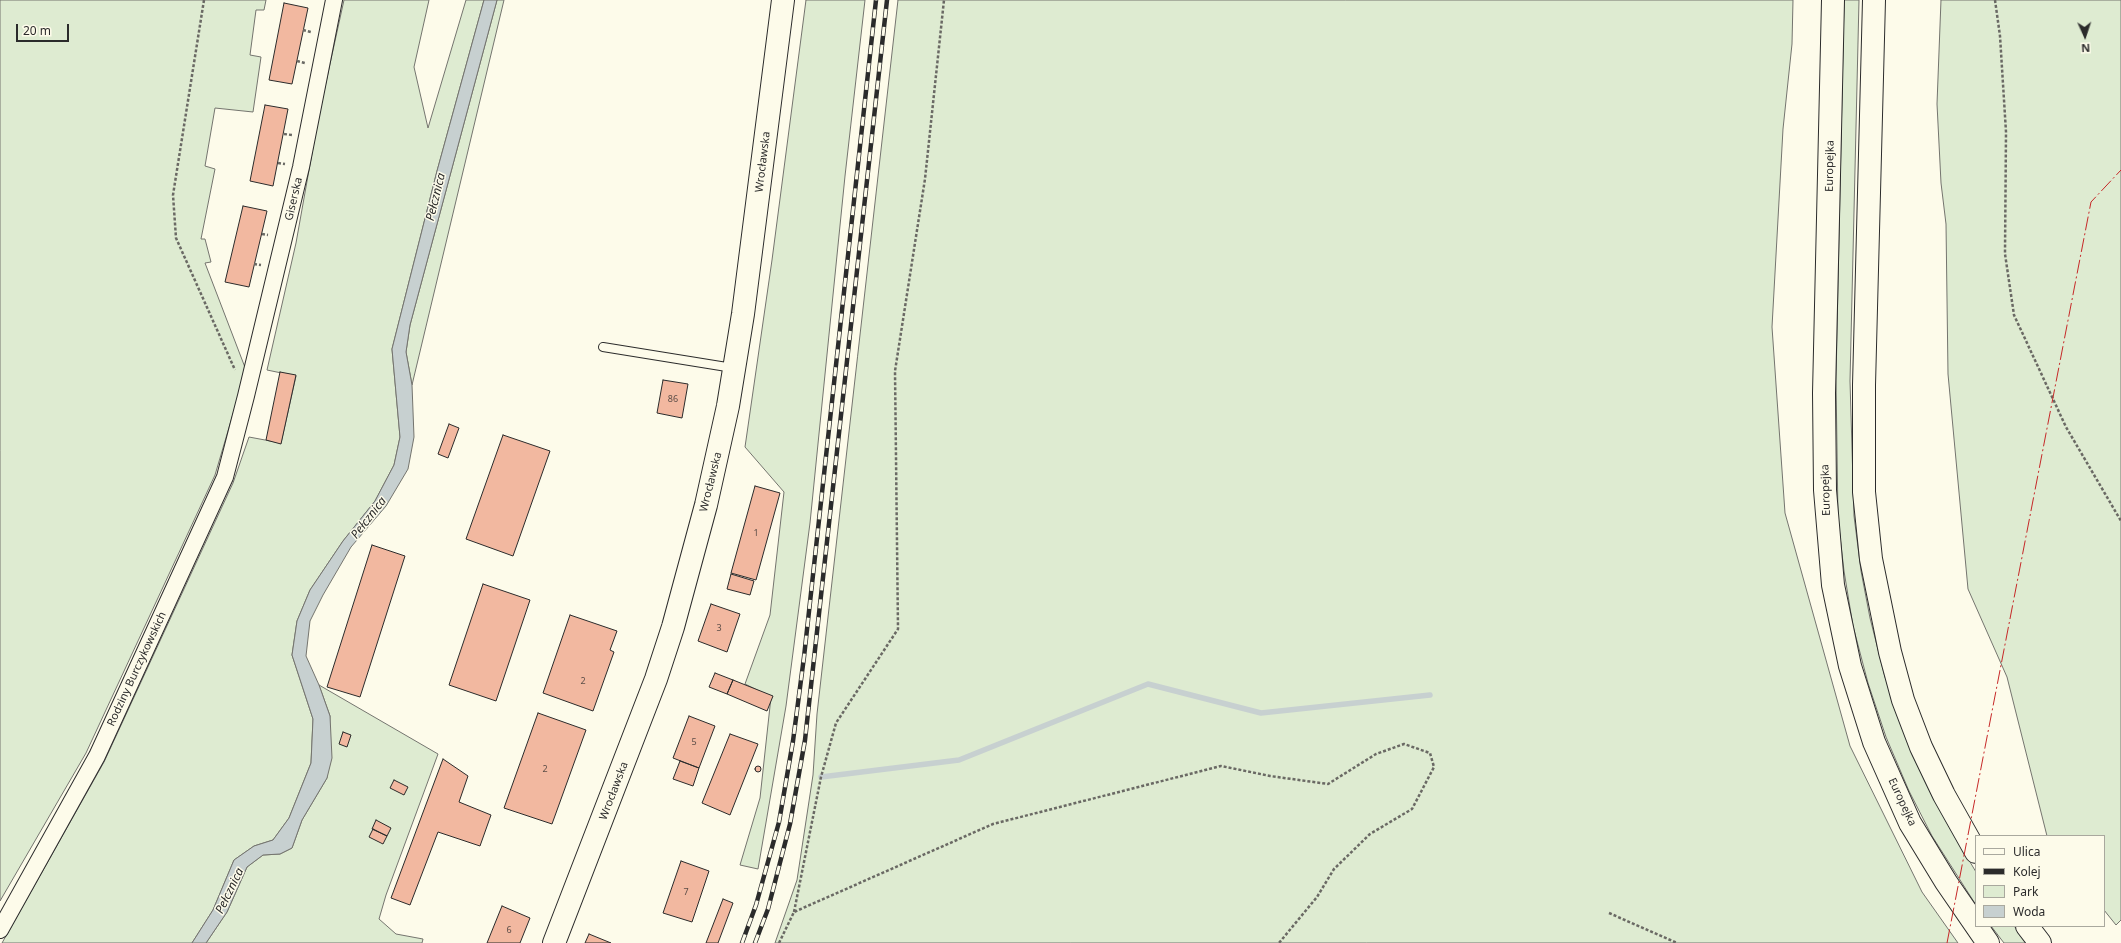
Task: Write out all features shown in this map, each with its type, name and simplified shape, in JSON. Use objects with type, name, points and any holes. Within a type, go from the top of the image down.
[{"type":"main road","name":"Wrocławska","points":[[554,943],[637,732],[673,627],[717,455],[734,368],[751,260],[783,0]]},
{"type":"main road","name":"Europejka","points":[[1833,0],[1824,393],[1825,490],[1833,585],[1850,666],[1874,742],[1910,823],[1946,882],[1975,924]]},
{"type":"main road","points":[[1874,0],[1864,385],[1864,492],[1871,559],[1890,652],[1903,700],[1921,747],[1944,795],[1975,850]]},
{"type":"main road","name":"Europejka","points":[[1977,927],[1988,943]]},
{"type":"main road","points":[[2028,927],[2040,943]]},
{"type":"street","name":"Giserska","points":[[246,396],[308,138],[334,0]]},
{"type":"street","name":"Rodziny Burczykowskich","points":[[0,930],[96,756],[225,477],[246,396]]},
{"type":"lane","points":[[603,347],[734,368]]},
{"type":"path","points":[[204,0],[173,195],[176,238],[246,396]]},
{"type":"path","points":[[779,943],[794,912],[820,777],[836,723],[898,629],[895,371],[925,180],[944,0]]},
{"type":"path","points":[[1995,0],[2000,36],[2006,132],[2005,254],[2014,315],[2066,427],[2121,521]]},
{"type":"path","points":[[794,912],[993,824],[1213,768],[1221,766],[1270,776],[1328,784],[1376,754],[1404,744],[1430,753],[1434,767],[1412,809],[1370,834],[1334,869],[1317,896],[1279,943]]},
{"type":"path","points":[[1609,913],[1677,943]]},
{"type":"green space","points":[[0,0],[266,0],[264,10],[256,10],[250,55],[261,57],[253,112],[215,108],[205,166],[215,169],[201,239],[205,239],[211,262],[205,263],[246,370],[215,475],[86,753],[0,901]]},
{"type":"green space","points":[[344,0],[429,0],[414,67],[428,128],[466,0],[484,0],[437,171],[392,349],[400,437],[394,465],[375,501],[343,541],[310,590],[297,621],[292,655],[313,719],[311,763],[289,818],[273,840],[254,846],[234,860],[213,910],[192,943],[2,943],[104,762],[233,483],[249,437],[281,443],[296,376],[267,370],[296,243],[319,114]]},
{"type":"green space","points":[[497,0],[504,0],[412,385],[406,352],[410,325]]},
{"type":"green space","points":[[806,0],[865,0],[845,176],[810,523],[786,706],[758,869],[740,865],[760,798],[771,697],[745,684],[770,615],[784,492],[745,447],[772,260]]},
{"type":"green space","points":[[898,0],[1793,0],[1792,44],[1783,129],[1772,327],[1785,513],[1850,746],[1922,892],[1958,943],[775,943],[797,880],[813,775],[817,714]]},
{"type":"green space","points":[[1844,0],[1859,0],[1850,381],[1854,516],[1861,571],[1870,618],[1885,677],[1928,786],[1951,830],[1975,870],[1975,903],[1932,836],[1909,791],[1886,737],[1868,683],[1853,626],[1844,571],[1838,519],[1836,380]]},
{"type":"green space","points":[[1941,0],[2121,0],[2121,920],[2116,925],[2105,911],[2105,835],[2047,835],[2007,677],[1968,589],[1948,374],[1946,224],[1941,183],[1937,104]]},
{"type":"green space","points":[[319,685],[438,754],[386,895],[379,919],[396,934],[423,939],[422,943],[206,943],[227,912],[247,867],[263,855],[280,854],[292,848],[302,820],[327,778],[330,716]]},
{"type":"green space","points":[[1992,927],[2015,927],[2028,943],[2004,943]]},
{"type":"water","name":"Pełcznica","points":[[484,0],[497,0],[410,325],[406,352],[412,385],[414,437],[408,469],[386,506],[351,547],[323,595],[310,621],[306,656],[319,685],[330,716],[332,758],[327,778],[302,820],[292,848],[280,854],[263,855],[247,867],[227,912],[206,943],[192,943],[213,910],[234,860],[254,846],[273,840],[289,818],[311,763],[313,719],[292,655],[297,621],[310,590],[343,541],[375,501],[394,465],[400,437],[392,349],[437,171]]},
{"type":"building","points":[[284,3],[308,8],[292,84],[269,80]]},
{"type":"building","points":[[265,105],[288,109],[273,186],[250,181]]},
{"type":"building","points":[[243,206],[267,211],[249,287],[225,282]]},
{"type":"building","points":[[280,372],[296,375],[281,444],[266,440]]},
{"type":"building","points":[[663,380],[688,384],[682,418],[657,413]]},
{"type":"building","points":[[449,424],[459,428],[448,458],[438,454]]},
{"type":"building","points":[[503,435],[550,451],[513,556],[466,539]]},
{"type":"building","points":[[755,486],[780,493],[756,580],[731,573]]},
{"type":"building","points":[[372,545],[405,556],[360,697],[327,687]]},
{"type":"building","points":[[731,574],[754,581],[750,595],[727,589]]},
{"type":"building","points":[[483,584],[530,600],[496,701],[449,685]]},
{"type":"building","points":[[711,604],[740,614],[727,652],[698,641]]},
{"type":"building","points":[[570,615],[617,631],[610,650],[614,652],[593,711],[543,693]]},
{"type":"building","points":[[715,673],[733,680],[727,694],[709,687]]},
{"type":"building","points":[[733,680],[773,696],[767,711],[727,694]]},
{"type":"building","points":[[538,713],[586,730],[552,824],[504,808]]},
{"type":"building","points":[[689,716],[715,726],[699,768],[673,758]]},
{"type":"building","points":[[343,732],[351,735],[347,747],[339,744]]},
{"type":"building","points":[[730,734],[758,744],[730,815],[702,803]]},
{"type":"building","points":[[443,759],[468,776],[459,802],[491,815],[480,846],[438,832],[410,905],[391,898]]},
{"type":"building","points":[[680,761],[699,768],[693,786],[673,779]]},
{"type":"building","points":[[758,766],[761,769],[758,772],[755,769]]},
{"type":"building","points":[[394,780],[408,787],[404,795],[390,788]]},
{"type":"building","points":[[376,820],[391,828],[387,836],[372,829]]},
{"type":"building","points":[[373,829],[387,836],[383,844],[369,837]]},
{"type":"building","points":[[681,861],[709,871],[692,922],[663,913]]},
{"type":"building","points":[[723,899],[733,903],[718,943],[706,943]]},
{"type":"building","points":[[502,906],[530,918],[520,943],[487,943]]},
{"type":"building","points":[[589,934],[611,943],[585,943]]},
{"type":"waterway","points":[[821,777],[959,760],[1148,684],[1261,713],[1430,695]]},
{"type":"railway","points":[[742,943],[756,905],[779,822],[793,741],[804,657],[876,0]]},
{"type":"railway","points":[[755,943],[768,909],[790,824],[805,740],[887,0]]},
{"type":"power","points":[[1947,943],[2091,202],[2121,170]]}]
